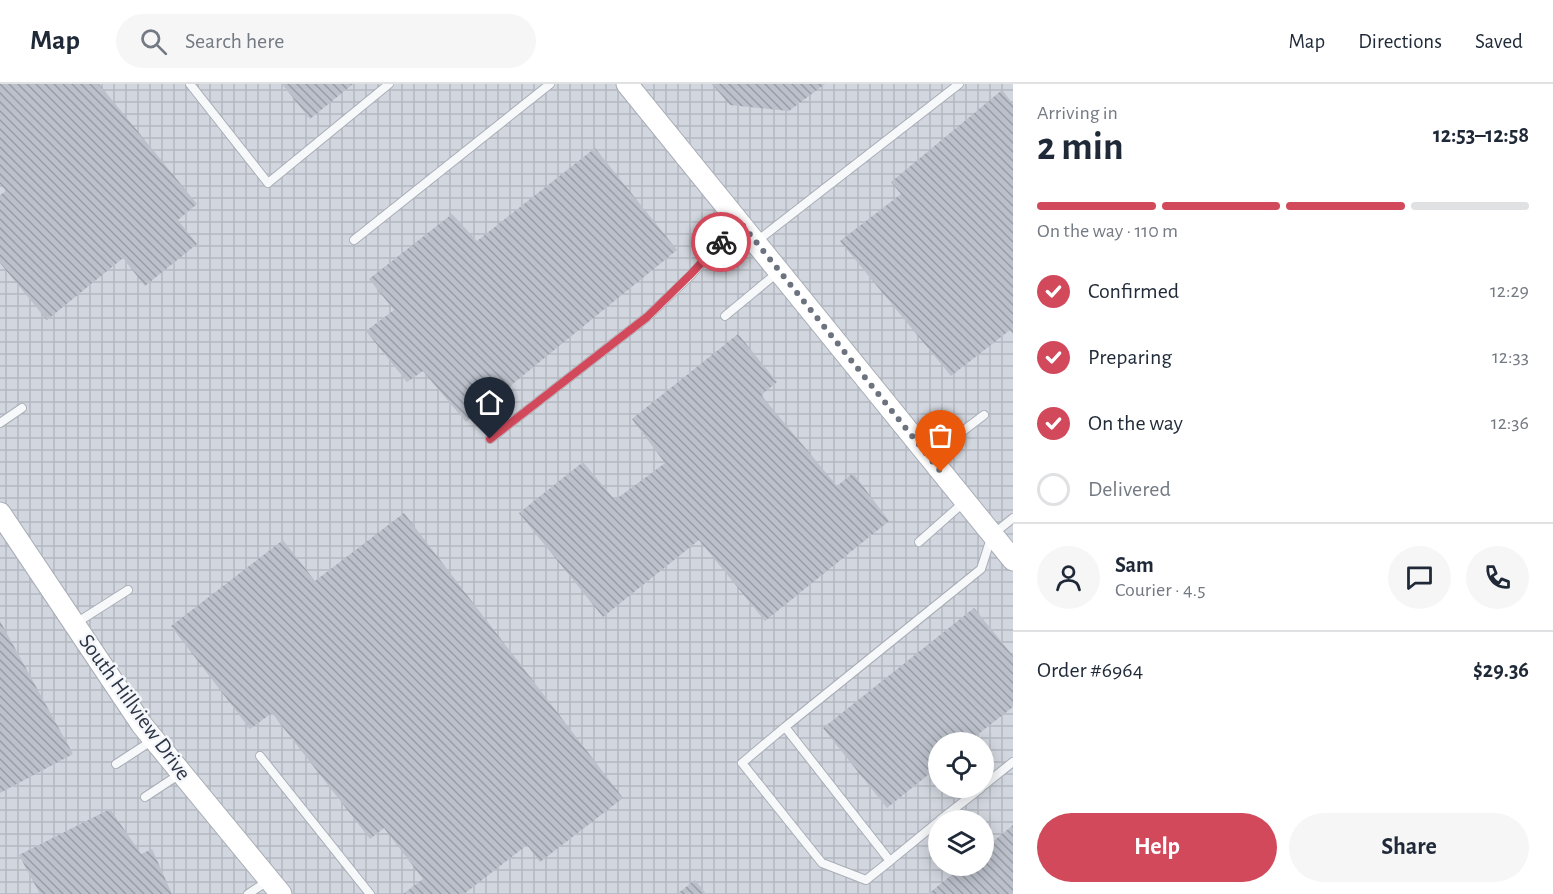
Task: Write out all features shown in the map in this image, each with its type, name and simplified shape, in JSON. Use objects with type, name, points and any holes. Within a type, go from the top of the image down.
[{"type":"main road","points":[[627,84],[1013,560]]},
{"type":"main road","name":"South Hillview Drive","points":[[0,513],[142,725],[275,887]]},
{"type":"lane","points":[[190,84],[268,183],[389,84]]},
{"type":"lane","points":[[354,240],[550,84]]},
{"type":"lane","points":[[756,242],[959,84]]},
{"type":"lane","points":[[490,439],[647,317],[740,222]]},
{"type":"lane","points":[[725,316],[780,271]]},
{"type":"lane","points":[[0,423],[22,408]]},
{"type":"lane","points":[[929,457],[984,415]]},
{"type":"lane","points":[[919,542],[965,502]]},
{"type":"lane","points":[[928,831],[866,880],[822,863],[742,763],[981,569],[992,535],[1013,518]]},
{"type":"lane","points":[[74,624],[128,590]]},
{"type":"lane","points":[[785,727],[890,861]]},
{"type":"lane","points":[[116,764],[154,740]]},
{"type":"lane","points":[[260,756],[370,894]]},
{"type":"lane","points":[[994,777],[1013,762]]},
{"type":"lane","points":[[145,797],[182,773]]},
{"type":"lane","points":[[954,810],[968,798]]},
{"type":"lane","points":[[248,894],[275,887]]},
{"type":"shaded area","points":[[0,84],[1013,84],[1013,894],[0,894]]},
{"type":"building","points":[[0,84],[99,84],[197,204],[178,220],[197,244],[145,286],[123,258],[47,320],[0,263],[0,195],[6,191],[0,184]]},
{"type":"building","points":[[282,84],[353,84],[310,119]]},
{"type":"building","points":[[712,84],[825,84],[789,111],[730,105]]},
{"type":"building","points":[[1002,90],[1013,104],[1013,334],[1010,330],[951,376],[840,241],[901,194],[891,182]]},
{"type":"building","points":[[595,148],[677,250],[466,422],[423,371],[407,382],[366,331],[394,310],[369,279],[452,214],[477,241]]},
{"type":"building","points":[[738,334],[777,382],[761,395],[837,486],[853,473],[889,521],[765,621],[699,540],[603,617],[519,513],[583,462],[615,500],[665,463],[632,419]]},
{"type":"building","points":[[404,513],[623,798],[540,862],[527,845],[464,894],[403,894],[423,879],[384,828],[370,839],[272,713],[250,729],[171,626],[283,540],[315,581]]},
{"type":"building","points":[[974,608],[1013,656],[1013,707],[981,732],[928,732],[928,775],[887,808],[823,728]]},
{"type":"building","points":[[0,621],[73,754],[0,793]]},
{"type":"building","points":[[110,809],[141,854],[152,849],[172,894],[40,894],[19,855]]},
{"type":"building","points":[[1013,825],[1013,894],[928,894],[950,876],[994,876],[994,841]]},
{"type":"building","points":[[695,880],[706,894],[677,894]]},
{"type":"way so far","points":[[721,242],[740,222],[941,472]]},
{"type":"route","points":[[490,439],[647,317],[721,242]]}]
